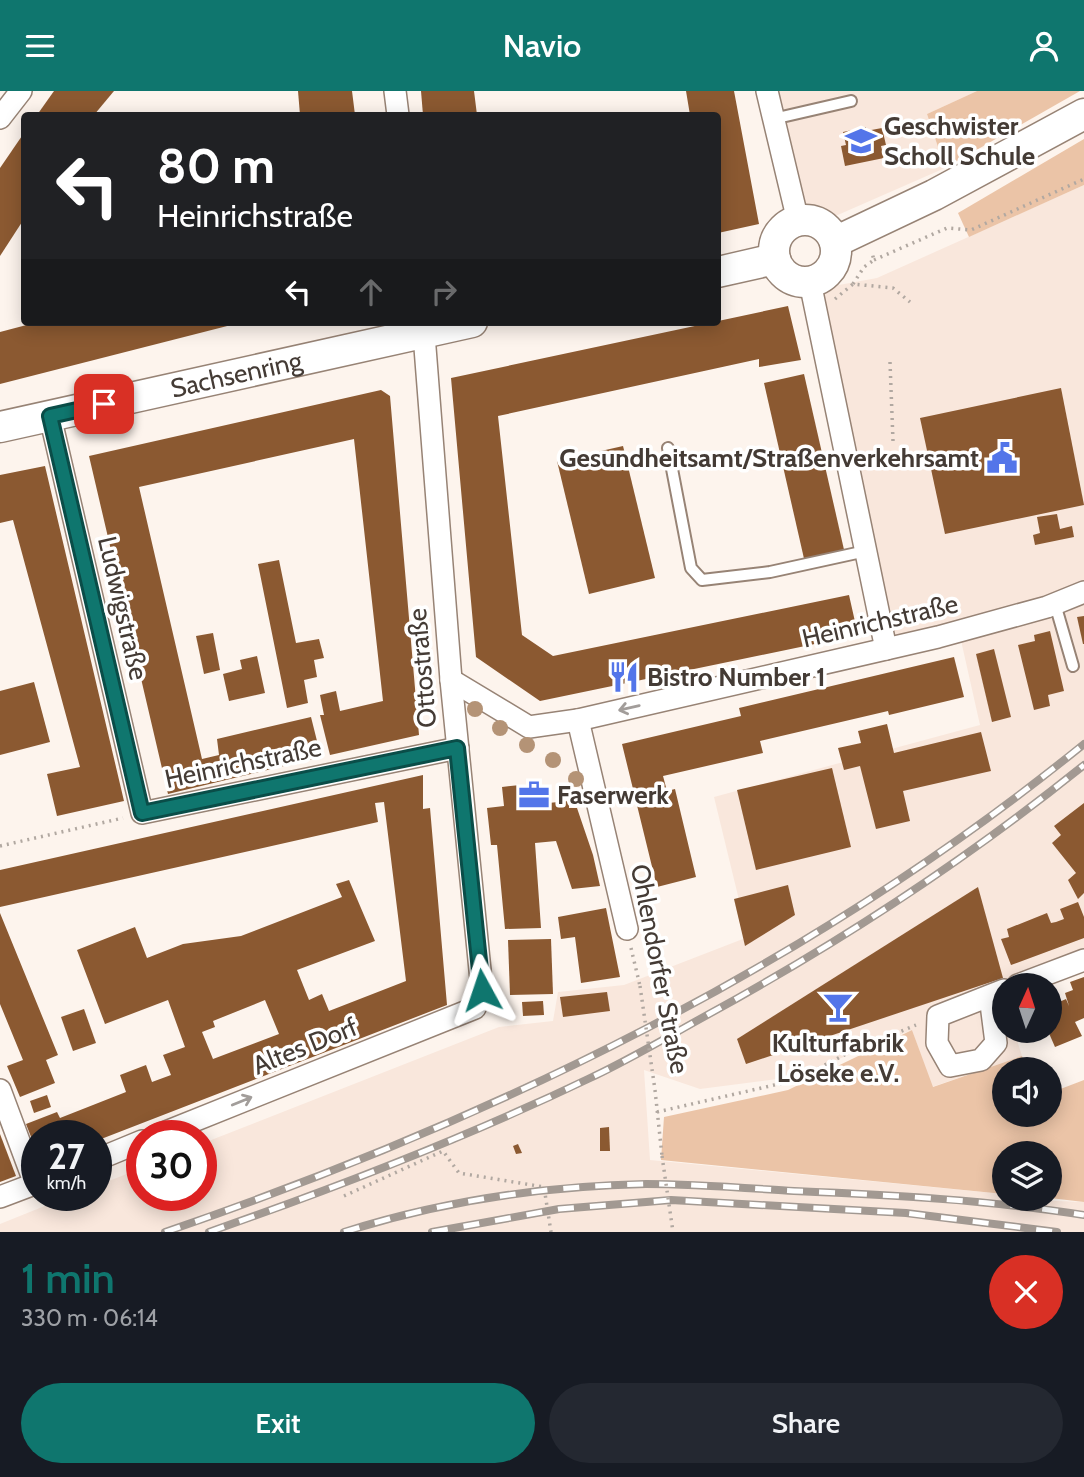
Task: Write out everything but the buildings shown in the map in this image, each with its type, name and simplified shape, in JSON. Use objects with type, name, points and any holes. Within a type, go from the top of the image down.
[{"type":"street","points":[[0,118],[21,91]]},
{"type":"street","points":[[395,91],[398,112]]},
{"type":"street","points":[[767,91],[798,221]]},
{"type":"street","points":[[835,242],[946,189],[1084,114]]},
{"type":"street","points":[[812,295],[779,268],[775,259],[776,240],[781,231],[798,221],[817,222],[825,227],[835,242],[832,268],[818,279],[812,295],[886,649]]},
{"type":"street","points":[[721,271],[775,259]]},
{"type":"street","name":"Sachsenring","points":[[0,427],[424,327]]},
{"type":"street","name":"Ottostraße","points":[[424,327],[451,680],[482,990],[475,1008]]},
{"type":"street","name":"Ludwigstraße","points":[[50,416],[142,813]]},
{"type":"street","name":"Heinrichstraße","points":[[451,680],[529,727],[578,720],[886,649],[1055,604],[1084,592]]},
{"type":"street","name":"Ohlendorfer Straße","points":[[578,720],[627,929]]},
{"type":"street","name":"Heinrichstraße","points":[[142,813],[457,748]]},
{"type":"street","points":[[1050,973],[1084,960]]},
{"type":"street","points":[[992,995],[938,1016],[937,1043],[950,1066],[981,1060],[995,1043]]},
{"type":"street","name":"Altes Dorf","points":[[196,1120],[475,1008]]},
{"type":"street","points":[[0,1090],[21,1145]]},
{"type":"street","points":[[0,1197],[21,1189]]},
{"type":"lane","points":[[773,119],[851,101]]},
{"type":"lane","points":[[668,448],[691,568],[702,580],[770,572],[866,551]]},
{"type":"lane","points":[[1055,604],[1073,666]]},
{"type":"path","points":[[874,260],[947,228],[971,230],[1084,179]]},
{"type":"path","points":[[812,295],[828,305],[853,284],[893,288],[910,302]]},
{"type":"path","points":[[890,362],[893,440]]},
{"type":"path","name":"Heinrichstraße","points":[[0,846],[142,813]]},
{"type":"path","name":"Ohlendorfer Straße","points":[[627,929],[640,986],[673,1232]]},
{"type":"path","points":[[657,1112],[796,1080],[846,1054],[938,1016]]},
{"type":"path","points":[[344,1196],[443,1151],[459,1173],[544,1187],[551,1232]]},
{"type":"shaded area","name":"Geschwister Scholl Schule","points":[[775,91],[977,91],[927,114],[945,168],[824,221],[802,212]]},
{"type":"shaded area","points":[[977,91],[1080,91],[945,168],[927,114]]},
{"type":"shaded area","points":[[1084,139],[1084,185],[969,237],[958,213]]},
{"type":"shaded area","points":[[1084,185],[1084,960],[1054,973],[992,973],[992,1043],[1018,1043],[1022,1056],[992,1057],[992,1066],[932,1087],[912,1030],[793,1077],[700,1089],[644,1070],[650,1160],[992,1193],[992,1211],[1062,1211],[1062,1201],[1084,1202],[1084,1232],[0,1232],[0,1224],[32,1211],[112,1211],[112,1180],[126,1174],[126,1211],[217,1211],[217,1138],[499,1027],[553,1021],[558,992],[624,985],[748,937],[714,797],[980,725],[960,636],[893,653],[817,289],[877,278]]},
{"type":"shaded area","points":[[912,1030],[933,1087],[992,1066],[992,1127],[1062,1127],[1062,1088],[1084,1080],[1084,1202],[1062,1199],[1062,1141],[992,1141],[992,1193],[661,1160],[664,1117],[788,1090]]},
{"type":"railway","points":[[165,1232],[288,1188],[410,1139],[529,1086],[646,1028],[761,966],[872,898],[980,824],[1084,744]]},
{"type":"railway","points":[[209,1232],[448,1141],[542,1101],[634,1056],[807,958],[902,898],[994,834],[1084,765]]},
{"type":"railway","points":[[344,1232],[418,1212],[494,1197],[570,1188],[646,1184],[940,1199],[1084,1215]]},
{"type":"railway","points":[[432,1232],[559,1209],[671,1200],[906,1213],[1057,1232]]},
{"type":"place","name":"Geschwister Scholl Schule","points":[[861,141]]},
{"type":"place","name":"Gesundheitsamt/Straßenverkehrsamt","points":[[1002,458]]},
{"type":"place","name":"Bistro Number 1","points":[[624,677]]},
{"type":"place","name":"Faserwerk","points":[[534,795]]},
{"type":"place","name":"Kulturfabrik Löseke e.V.","points":[[838,1007]]},
{"type":"route","points":[[104,404],[50,416],[142,813],[457,748],[482,990]]}]
